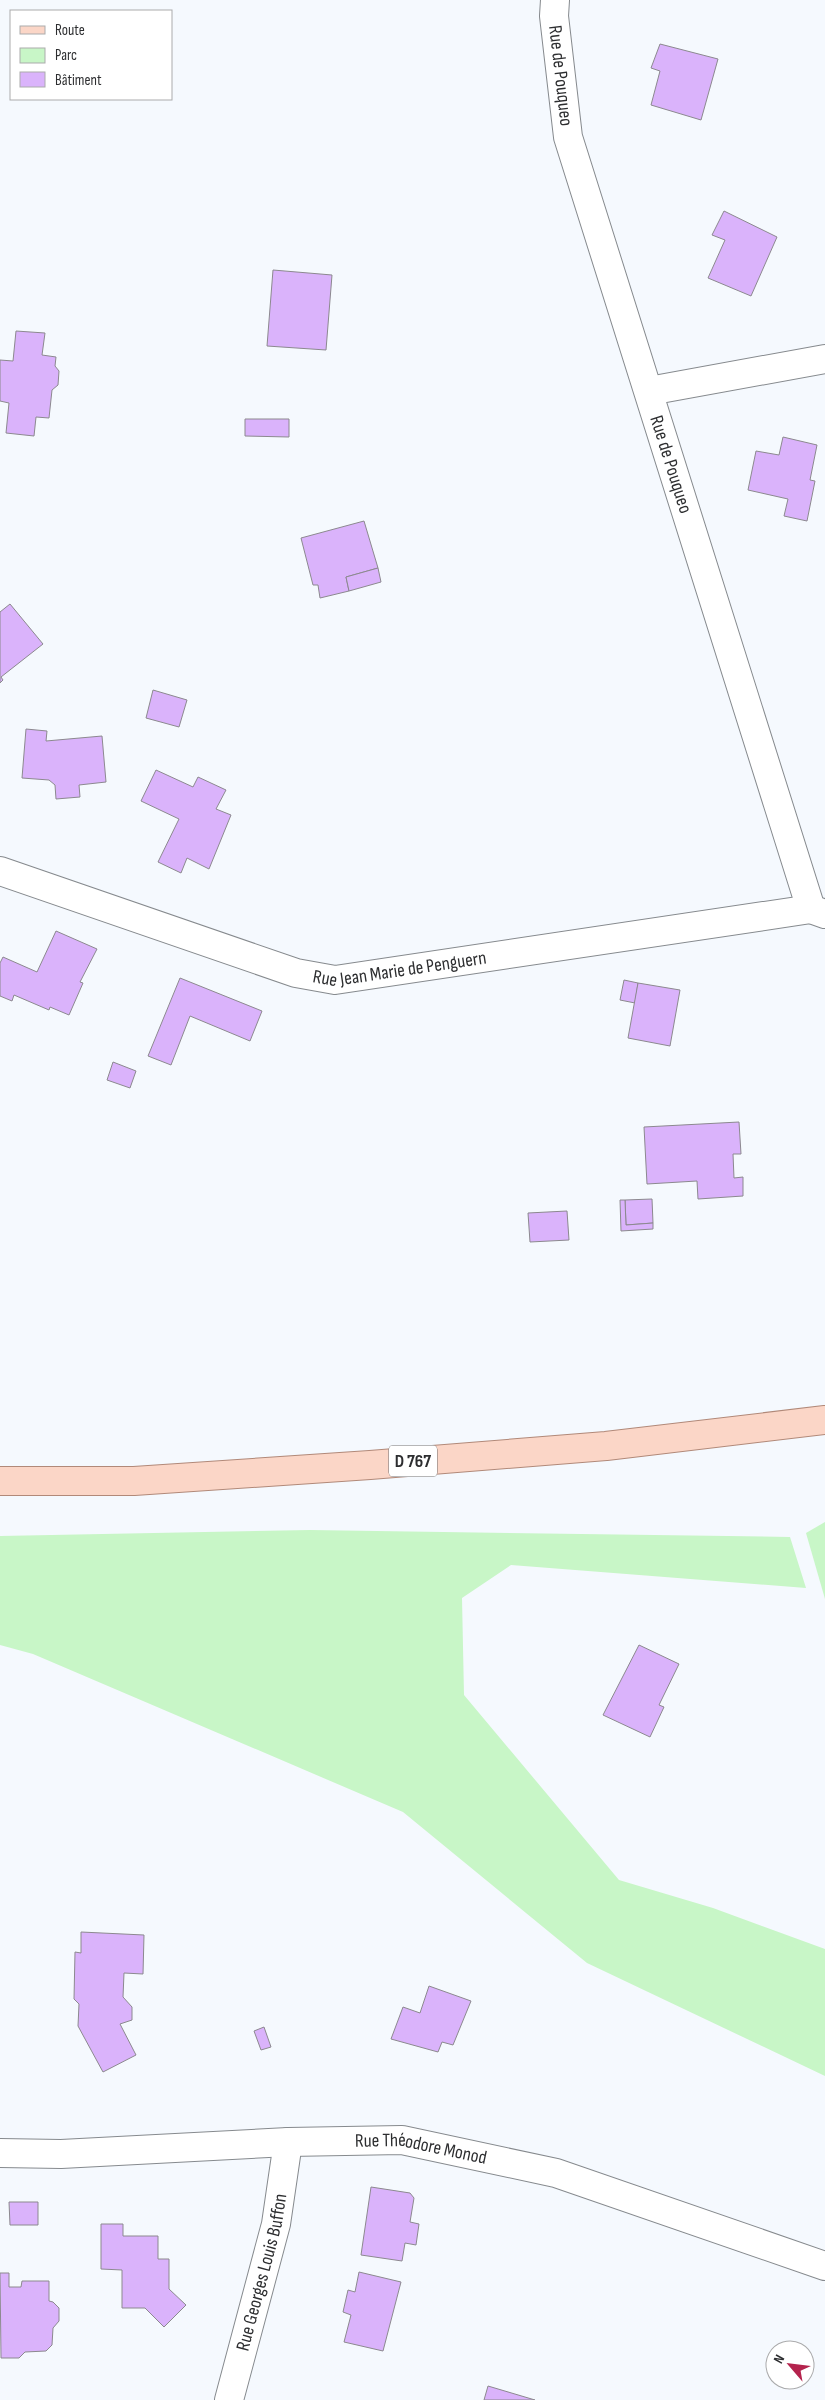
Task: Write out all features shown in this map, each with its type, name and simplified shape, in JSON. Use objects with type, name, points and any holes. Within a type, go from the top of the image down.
[{"type":"main road","name":"D 767","points":[[0,1481],[134,1481],[370,1465],[606,1446],[825,1420]]},
{"type":"street","name":"Rue de Pouqueo","points":[[555,0],[554,16],[568,137],[818,912]]},
{"type":"street","points":[[649,391],[825,359]]},
{"type":"street","name":"Rue Jean Marie de Penguern","points":[[0,871],[296,973],[335,980],[818,912]]},
{"type":"street","name":"Rue Théodore Monod","points":[[0,2153],[61,2154],[288,2142],[402,2140],[556,2173],[825,2266]]},
{"type":"street","name":"Rue Georges Louis Buffon","points":[[229,2400],[276,2224],[288,2142]]},
{"type":"green space","points":[[825,1522],[825,1599],[806,1533]]},
{"type":"green space","points":[[310,1530],[790,1537],[806,1588],[511,1565],[462,1598],[464,1695],[619,1880],[713,1908],[825,1949],[825,2076],[587,1963],[403,1812],[33,1654],[0,1645],[0,1536]]},
{"type":"building","points":[[660,44],[718,59],[701,120],[651,105],[660,71],[651,68]]},
{"type":"building","points":[[724,211],[777,237],[751,296],[708,278],[725,240],[712,235]]},
{"type":"building","points":[[273,270],[332,275],[326,350],[267,346]]},
{"type":"building","points":[[16,331],[45,333],[42,355],[56,357],[55,366],[59,371],[58,385],[52,390],[49,418],[36,417],[34,436],[6,433],[9,403],[0,401],[0,360],[13,361]]},
{"type":"building","points":[[245,419],[289,419],[289,437],[245,436]]},
{"type":"building","points":[[783,437],[817,445],[810,480],[815,481],[807,521],[784,516],[788,499],[748,490],[756,451],[779,455]]},
{"type":"building","points":[[364,521],[378,568],[346,577],[349,591],[320,598],[318,585],[313,585],[301,538]]},
{"type":"building","points":[[378,568],[381,582],[349,591],[346,577]]},
{"type":"building","points":[[10,604],[43,644],[1,677],[3,680],[0,683],[0,612]]},
{"type":"building","points":[[153,690],[187,700],[179,727],[146,718]]},
{"type":"building","points":[[26,729],[47,731],[46,741],[102,736],[106,782],[79,785],[80,797],[56,799],[55,785],[49,780],[22,778]]},
{"type":"building","points":[[156,770],[193,787],[198,777],[226,790],[216,809],[231,815],[209,869],[187,858],[181,873],[158,862],[179,819],[141,801]]},
{"type":"building","points":[[56,931],[97,949],[80,982],[83,983],[69,1015],[50,1007],[49,1010],[14,995],[12,1001],[0,996],[0,963],[3,957],[37,972]]},
{"type":"building","points":[[180,978],[262,1011],[250,1041],[190,1016],[171,1065],[148,1056]]},
{"type":"building","points":[[624,980],[638,983],[635,1003],[620,1000]]},
{"type":"building","points":[[638,983],[680,990],[670,1046],[628,1038]]},
{"type":"building","points":[[113,1062],[136,1071],[130,1088],[107,1080]]},
{"type":"building","points":[[739,1122],[741,1154],[733,1154],[734,1178],[743,1177],[743,1196],[698,1199],[697,1181],[647,1184],[644,1127]]},
{"type":"building","points":[[652,1199],[653,1223],[626,1225],[625,1200]]},
{"type":"building","points":[[620,1200],[625,1200],[626,1225],[653,1223],[653,1229],[621,1231]]},
{"type":"building","points":[[567,1211],[569,1240],[530,1242],[528,1213]]},
{"type":"building","points":[[639,1645],[679,1664],[659,1705],[664,1707],[650,1737],[603,1715]]},
{"type":"building","points":[[81,1932],[144,1935],[143,1974],[124,1973],[123,1997],[132,2007],[132,2020],[120,2024],[136,2055],[103,2072],[78,2026],[79,2004],[74,1999],[75,1952],[81,1953]]},
{"type":"building","points":[[429,1986],[471,2001],[453,2045],[442,2042],[438,2052],[391,2039],[403,2007],[420,2013]]},
{"type":"building","points":[[264,2027],[271,2047],[261,2050],[254,2031]]},
{"type":"building","points":[[371,2187],[410,2193],[414,2198],[410,2222],[419,2224],[416,2245],[405,2243],[402,2261],[361,2255]]},
{"type":"building","points":[[9,2202],[38,2202],[38,2225],[10,2225]]},
{"type":"building","points":[[101,2224],[123,2224],[123,2236],[158,2236],[158,2259],[169,2259],[169,2289],[186,2305],[164,2327],[145,2308],[122,2308],[122,2270],[101,2269]]},
{"type":"building","points":[[359,2272],[401,2282],[383,2351],[344,2342],[351,2315],[343,2312],[348,2290],[355,2292]]},
{"type":"building","points":[[0,2273],[9,2273],[9,2287],[21,2287],[22,2281],[49,2281],[49,2301],[59,2308],[59,2321],[53,2328],[52,2345],[46,2351],[25,2352],[19,2358],[1,2358]]},
{"type":"building","points":[[488,2386],[535,2400],[484,2400]]}]
